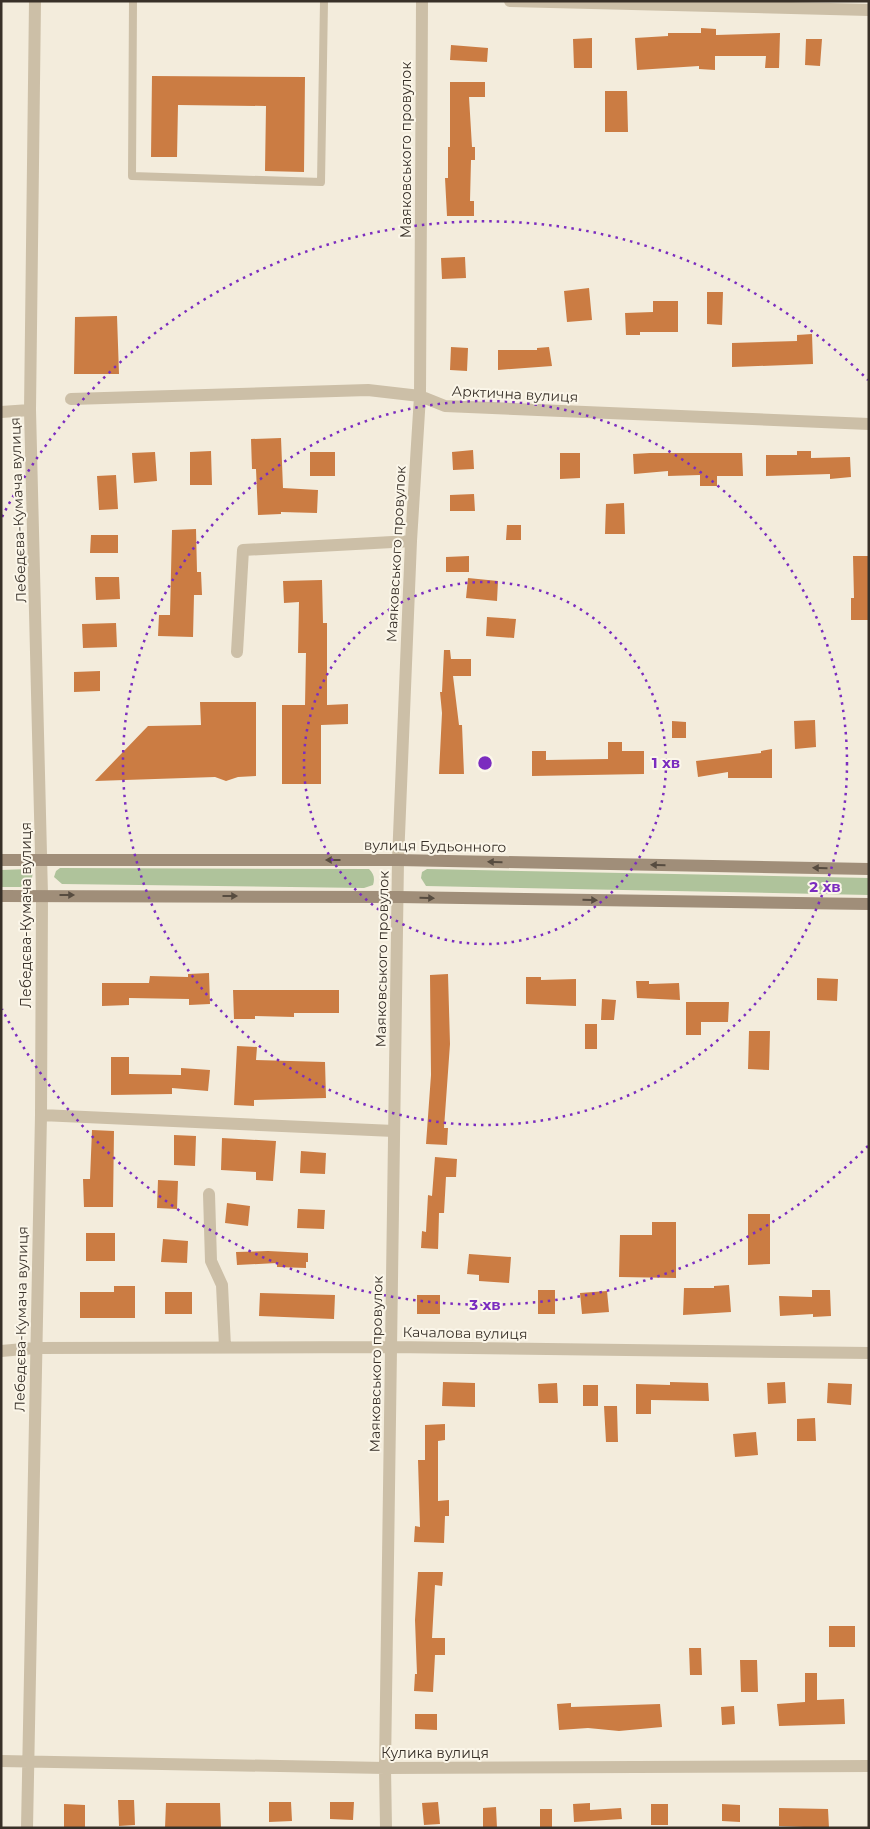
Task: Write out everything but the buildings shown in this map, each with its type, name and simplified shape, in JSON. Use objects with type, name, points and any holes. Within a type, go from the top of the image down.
[{"type":"main road","name":"вулиця Будьонного","points":[[1,860],[398,860],[869,869]]},
{"type":"main road","points":[[1,896],[398,897],[869,904]]},
{"type":"street","name":"Лебедєва-Кумача вулиця","points":[[27,1828],[41,1115],[42,895],[30,410],[35,1]]},
{"type":"street","name":"Маяковського провулок","points":[[386,1828],[385,1768],[398,860],[411,541],[420,396],[422,1]]},
{"type":"street","points":[[510,1],[869,10]]},
{"type":"street","name":"Арктична вулиця","points":[[71,399],[368,390],[420,396],[445,406],[869,424]]},
{"type":"street","points":[[1,412],[30,410]]},
{"type":"street","points":[[237,652],[243,550],[411,541]]},
{"type":"street","points":[[41,1115],[394,1131]]},
{"type":"street","points":[[209,1194],[211,1260],[222,1285],[225,1348]]},
{"type":"street","name":"Качалова вулиця","points":[[1,1351],[35,1348],[391,1347],[869,1353]]},
{"type":"street","name":"Кулика вулиця","points":[[1,1761],[385,1768],[869,1766]]},
{"type":"lane","points":[[132,1],[132,176],[321,182],[324,1]]},
{"type":"green space","points":[[60,868],[369,869],[373,874],[374,880],[373,885],[364,888],[62,884],[54,877],[56,871]]},
{"type":"green space","points":[[29,869],[33,872],[31,883],[24,887],[1,887],[1,870]]},
{"type":"green space","points":[[427,869],[869,878],[869,895],[426,886],[421,878],[422,872]]}]
